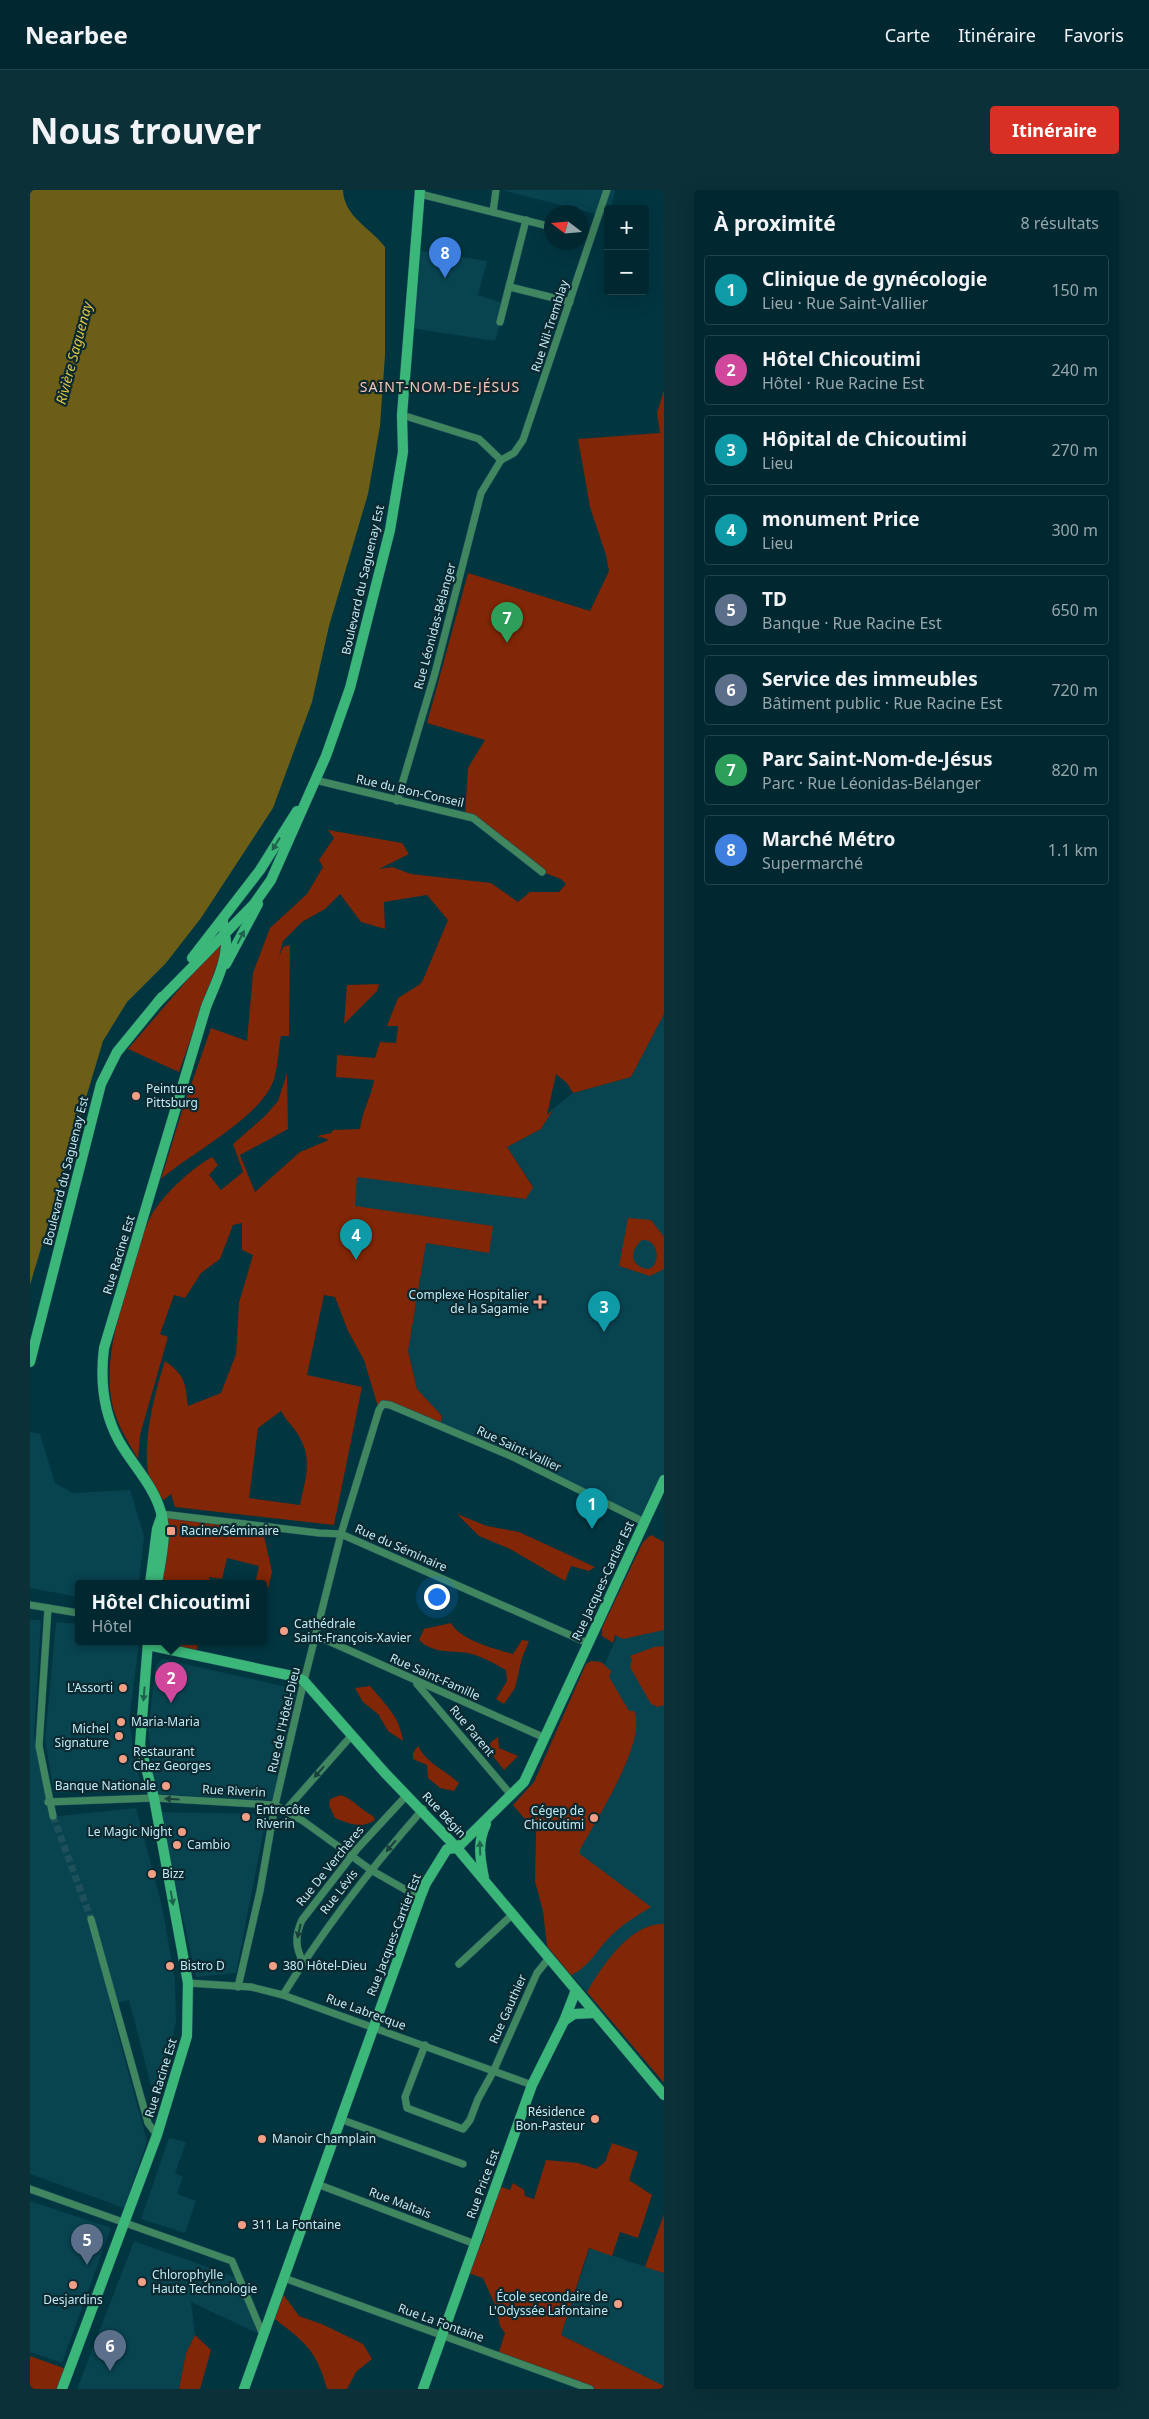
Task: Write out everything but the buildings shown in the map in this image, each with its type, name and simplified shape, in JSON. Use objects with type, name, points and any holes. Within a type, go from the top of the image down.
[{"type":"street","points":[[492,212],[496,190]]},
{"type":"street","name":"Rue Nil-Tremblay","points":[[501,460],[514,453],[524,440],[607,190]]},
{"type":"street","points":[[420,192],[544,225]]},
{"type":"street","name":"Boulevard du Saguenay Est","points":[[158,1002],[254,904],[272,880],[313,784],[350,688],[390,530],[402,452],[402,415],[420,192]]},
{"type":"street","points":[[500,322],[526,220]]},
{"type":"street","points":[[510,287],[570,302]]},
{"type":"street","points":[[402,415],[479,438],[501,460]]},
{"type":"street","name":"Rue Léonidas-Bélanger","points":[[397,801],[435,673],[481,493],[501,460]]},
{"type":"street","name":"Boulevard du Saguenay Est","points":[[30,1362],[101,1084],[117,1052],[260,870],[313,784]]},
{"type":"street","name":"Rue du Bon-Conseil","points":[[313,784],[473,818],[542,872]]},
{"type":"street","name":"Rue Racine Est","points":[[210,996],[272,880]]},
{"type":"street","name":"Rue Racine Est","points":[[158,1580],[164,1528],[162,1514],[148,1482],[119,1441],[112,1425],[102,1391],[101,1370],[107,1339],[227,945],[222,927],[223,919]]},
{"type":"street","name":"Rue Saint-Vallier","points":[[383,1404],[390,1405],[513,1457],[644,1522]]},
{"type":"street","name":"Rue de l'Hôtel-Dieu","points":[[238,1987],[260,1891],[275,1805],[315,1636],[341,1534],[379,1410],[383,1404]]},
{"type":"street","name":"Rue Jacques-Cartier Est","points":[[244,2389],[372,2026],[426,1883],[447,1849],[457,1848],[512,1796],[524,1782],[664,1480]]},
{"type":"street","points":[[151,1580],[157,1529],[162,1514]]},
{"type":"street","name":"Rue du Séminaire","points":[[162,1514],[341,1534],[588,1643]]},
{"type":"street","points":[[30,1605],[75,1612]]},
{"type":"street","points":[[48,1608],[39,1746],[48,1802],[53,1816]]},
{"type":"street","name":"Rue Saint-Famille","points":[[315,1636],[546,1738]]},
{"type":"street","name":"Rue Racine Est","points":[[62,2389],[156,2135],[187,2036],[188,1983],[154,1798],[140,1745],[148,1645]]},
{"type":"street","points":[[153,1645],[297,1677],[304,1681]]},
{"type":"street","name":"Rue Bégin","points":[[304,1681],[407,1795],[423,1809],[484,1879],[664,2095]]},
{"type":"street","name":"Rue Parent","points":[[414,1681],[512,1796]]},
{"type":"street","points":[[285,1811],[352,1735]]},
{"type":"street","name":"Rue De Verchères","points":[[303,1962],[296,1944],[297,1930],[307,1913],[351,1856],[407,1795]]},
{"type":"street","name":"Rue Riverin","points":[[48,1802],[154,1798],[275,1805],[303,1821],[370,1870],[420,1898]]},
{"type":"street","name":"Rue Lévis","points":[[283,1995],[326,1927],[370,1870],[423,1809]]},
{"type":"street","points":[[484,1879],[479,1850],[480,1838],[488,1818]]},
{"type":"street","points":[[459,1964],[513,1914]]},
{"type":"street","points":[[91,1919],[148,2123],[156,2135]]},
{"type":"street","name":"Rue Gauthier","points":[[425,2045],[405,2097],[406,2108],[463,2129],[470,2120],[478,2099],[493,2072],[537,1973],[549,1958]]},
{"type":"street","name":"Rue Labrecque","points":[[188,1983],[264,1990],[283,1995],[425,2045],[493,2072],[532,2084]]},
{"type":"street","name":"Rue Price Est","points":[[423,2389],[532,2084],[564,2021],[576,1990]]},
{"type":"street","points":[[564,2021],[574,2014],[595,2013]]},
{"type":"street","points":[[340,2119],[463,2164]]},
{"type":"street","name":"Rue Maltais","points":[[317,2184],[475,2244]]},
{"type":"street","points":[[30,2189],[232,2261],[264,2336]]},
{"type":"street","name":"Rue La Fontaine","points":[[284,2278],[590,2389]]},
{"type":"shaded area","points":[[501,190],[615,190],[612,205],[604,205],[604,216],[589,212],[589,205],[560,205]]},
{"type":"shaded area","points":[[416,250],[487,261],[478,295],[506,304],[495,341],[410,328]]},
{"type":"shaded area","points":[[664,390],[664,1014],[631,1077],[573,1093],[567,1083],[556,1074],[547,1115],[554,1108],[541,1129],[507,1147],[533,1187],[526,1199],[357,1177],[355,1206],[493,1226],[489,1253],[426,1243],[408,1351],[417,1389],[442,1416],[440,1426],[390,1405],[379,1410],[364,1360],[348,1331],[335,1297],[324,1295],[307,1375],[362,1387],[334,1525],[175,1507],[171,1494],[164,1500],[154,1490],[148,1474],[148,1434],[151,1413],[165,1361],[181,1376],[185,1386],[188,1406],[221,1393],[236,1354],[239,1303],[253,1255],[242,1250],[242,1223],[233,1225],[220,1259],[201,1273],[185,1298],[174,1295],[160,1334],[168,1337],[140,1435],[138,1459],[116,1418],[112,1403],[110,1368],[119,1315],[149,1220],[157,1206],[179,1182],[212,1157],[218,1165],[209,1175],[221,1190],[243,1172],[233,1144],[265,1116],[278,1101],[287,1073],[288,1129],[240,1155],[255,1192],[300,1152],[329,1140],[317,1136],[331,1133],[333,1130],[360,1129],[374,1080],[336,1077],[337,1055],[375,1058],[380,1042],[396,1043],[398,1026],[387,1026],[398,998],[419,985],[423,980],[448,920],[427,895],[384,902],[385,929],[361,922],[340,894],[325,909],[302,922],[283,941],[279,957],[283,947],[290,945],[289,1036],[281,1036],[273,1082],[265,1096],[254,1109],[239,1122],[161,1179],[211,1028],[247,1041],[253,973],[270,928],[307,894],[323,867],[319,860],[334,838],[328,830],[402,843],[409,854],[379,869],[392,867],[411,874],[491,883],[518,902],[530,892],[559,892],[566,884],[561,879],[542,872],[465,816],[468,768],[485,740],[427,723],[468,573],[590,611],[609,571],[606,555],[590,507],[578,439],[660,433],[657,413]],"holes":[[[281,1411],[301,1440],[307,1458],[306,1475],[300,1505],[249,1498],[258,1428]]]},
{"type":"shaded area","points":[[221,945],[222,950],[179,1072],[128,1049],[206,958]]},
{"type":"shaded area","points":[[379,984],[377,991],[344,1024],[347,985]]},
{"type":"shaded area","name":"Complexe Hospitalier de la Sagamie","points":[[664,1014],[664,1480],[644,1522],[440,1426],[442,1416],[417,1389],[408,1351],[426,1243],[489,1253],[354,1206],[357,1176],[526,1199],[533,1186],[507,1147],[541,1129],[554,1108],[573,1093],[631,1077]]},
{"type":"shaded area","points":[[628,1218],[651,1220],[664,1237],[664,1269],[650,1276],[619,1266]],"holes":[[[642,1240],[649,1241],[654,1245],[657,1258],[651,1268],[646,1269],[636,1263],[633,1253]]]},
{"type":"shaded area","points":[[30,1432],[40,1434],[55,1483],[73,1493],[130,1490],[144,1536],[139,1580],[75,1580],[75,1596],[30,1588]]},
{"type":"shaded area","points":[[162,1514],[262,1527],[272,1572],[268,1588],[267,1580],[256,1580],[259,1566],[227,1558],[222,1579],[209,1577],[209,1580],[157,1580]]},
{"type":"shaded area","points":[[457,1514],[487,1526],[519,1532],[595,1567],[589,1571],[571,1566],[565,1581],[510,1549],[479,1536]]},
{"type":"shaded area","name":"Cégep de Chicoutimi","points":[[651,1535],[664,1542],[664,2083],[547,1946],[543,1911],[535,1881],[536,1832],[513,1805],[534,1782],[586,1664],[596,1661],[605,1664],[617,1636],[615,1634],[621,1587],[643,1542]]},
{"type":"shaded area","points":[[651,1535],[664,1542],[664,1630],[623,1639],[615,1635],[613,1643],[602,1636],[602,1628],[643,1542]]},
{"type":"shaded area","points":[[30,1620],[41,1620],[34,1736],[50,1817],[136,1808],[162,1906],[175,1980],[176,2022],[157,2109],[129,2000],[110,2005],[147,2141],[124,2208],[30,2174]]},
{"type":"shaded area","points":[[56,1622],[75,1624],[75,1645],[139,1645],[129,1722],[141,1788],[54,1793],[45,1740]]},
{"type":"shaded area","points":[[451,1623],[470,1639],[513,1654],[522,1640],[529,1641],[522,1658],[515,1688],[504,1704],[496,1699],[507,1681],[506,1670],[487,1660],[467,1653],[430,1648],[419,1640],[424,1629]]},
{"type":"shaded area","points":[[158,1645],[198,1645],[196,1656]]},
{"type":"shaded area","points":[[664,1646],[664,1705],[658,1707],[651,1704],[630,1667],[632,1660],[630,1656],[654,1647]]},
{"type":"shaded area","points":[[163,1659],[300,1690],[272,1800],[156,1794],[148,1730],[156,1665]]},
{"type":"shaded area","points":[[591,1661],[601,1662],[611,1671],[609,1677],[629,1711],[634,1711],[636,1724],[634,1741],[627,1761],[580,1850],[580,1854],[651,1907],[617,1930],[589,1962],[571,1975],[547,1946],[543,1911],[535,1881],[536,1832],[513,1805],[534,1782],[586,1664]]},
{"type":"shaded area","points":[[370,1686],[395,1718],[403,1741],[388,1731],[378,1714],[363,1702],[355,1688]]},
{"type":"shaded area","points":[[498,1737],[499,1748],[518,1756],[504,1770],[488,1750],[491,1742]]},
{"type":"shaded area","points":[[418,1746],[426,1758],[459,1783],[454,1791],[440,1788],[428,1778],[427,1765],[413,1759],[413,1753]]},
{"type":"shaded area","points":[[341,1795],[373,1816],[375,1820],[360,1825],[335,1818],[329,1805],[330,1799]]},
{"type":"shaded area","points":[[159,1812],[267,1814],[236,1973],[196,1977]]},
{"type":"shaded area","points":[[664,1924],[664,2083],[587,1992],[609,1959],[629,1938],[640,1930],[652,1925]]},
{"type":"shaded area","points":[[169,2138],[186,2142],[175,2173],[183,2177],[177,2194],[196,2201],[185,2233],[141,2219]]},
{"type":"shaded area","points":[[612,2143],[638,2152],[629,2180],[652,2195],[638,2238],[620,2232],[612,2256],[589,2248],[561,2335],[664,2386],[664,2389],[590,2389],[498,2355],[505,2333],[500,2326],[496,2307],[483,2278],[465,2272],[483,2241],[496,2185],[510,2190],[513,2183],[524,2190],[525,2196],[534,2199],[546,2160],[578,2163],[596,2169],[605,2162]]},
{"type":"shaded area","points":[[30,2201],[111,2228],[62,2363],[30,2352]]},
{"type":"shaded area","points":[[664,2214],[664,2273],[645,2267]]},
{"type":"shaded area","points":[[134,2241],[230,2275],[238,2280],[258,2325],[257,2333],[191,2302],[195,2335],[186,2353],[179,2389],[77,2389]]},
{"type":"shaded area","name":"École secondaire de L'Odyssée Lafontaine","points":[[590,2248],[664,2273],[664,2386],[561,2335]]},
{"type":"shaded area","points":[[280,2290],[299,2316],[324,2325],[363,2344],[372,2359],[356,2372],[347,2389],[327,2389],[318,2364],[307,2346],[271,2316]]},
{"type":"shaded area","points":[[195,2335],[211,2350],[200,2389],[179,2389],[186,2353]]},
{"type":"shaded area","points":[[30,2356],[69,2370],[62,2389],[30,2389]]},
{"type":"water","name":"Rivière Saguenay","points":[[30,190],[343,190],[348,208],[353,215],[385,247],[385,355],[380,426],[368,494],[329,626],[312,702],[273,808],[201,918],[166,963],[127,1002],[103,1041],[30,1285]]},
{"type":"tunnel","points":[[53,1816],[91,1919]]},
{"type":"place","name":"Marché Métro","points":[[445,278]]},
{"type":"place","name":"Parc Saint-Nom-de-Jésus","points":[[507,643]]},
{"type":"place","name":"Peinture Pittsburg","points":[[136,1096]]},
{"type":"place","name":"monument Price","points":[[356,1260]]},
{"type":"place","name":"Complexe Hospitalier de la Sagamie","points":[[540,1302]]},
{"type":"place","name":"Hôpital de Chicoutimi","points":[[604,1332]]},
{"type":"place","name":"Clinique de gynécologie","points":[[592,1529]]},
{"type":"place","name":"Racine/Séminaire","points":[[171,1531]]},
{"type":"place","name":"Cathédrale Saint-François-Xavier","points":[[284,1631]]},
{"type":"place","name":"L'Assorti","points":[[123,1688]]},
{"type":"place","name":"Hôtel Chicoutimi","points":[[171,1703]]},
{"type":"place","name":"Maria-Maria","points":[[121,1722]]},
{"type":"place","name":"Michel Signature","points":[[119,1736]]},
{"type":"place","name":"Restaurant Chez Georges","points":[[123,1759]]},
{"type":"place","name":"Banque Nationale","points":[[166,1786]]},
{"type":"place","name":"Entrecôte Riverin","points":[[246,1817]]},
{"type":"place","name":"Cégep de Chicoutimi","points":[[594,1818]]},
{"type":"place","name":"Le Magic Night","points":[[182,1832]]},
{"type":"place","name":"Cambio","points":[[177,1845]]},
{"type":"place","name":"Bizz","points":[[152,1874]]},
{"type":"place","name":"Bistro D","points":[[170,1966]]},
{"type":"place","name":"380 Hôtel-Dieu","points":[[273,1966]]},
{"type":"place","name":"Résidence Bon-Pasteur","points":[[595,2119]]},
{"type":"place","name":"Manoir Champlain","points":[[262,2139]]},
{"type":"place","name":"311 La Fontaine","points":[[242,2225]]},
{"type":"place","name":"TD","points":[[87,2265]]},
{"type":"place","name":"Chlorophylle Haute Technologie","points":[[142,2282]]},
{"type":"place","name":"Desjardins","points":[[73,2285]]},
{"type":"place","name":"École secondaire de L'Odyssée Lafontaine","points":[[618,2304]]},
{"type":"place","name":"Service des immeubles","points":[[110,2371]]},
{"type":"district","name":"SAINT-NOM-DE-JÉSUS","points":[[440,387]]}]
